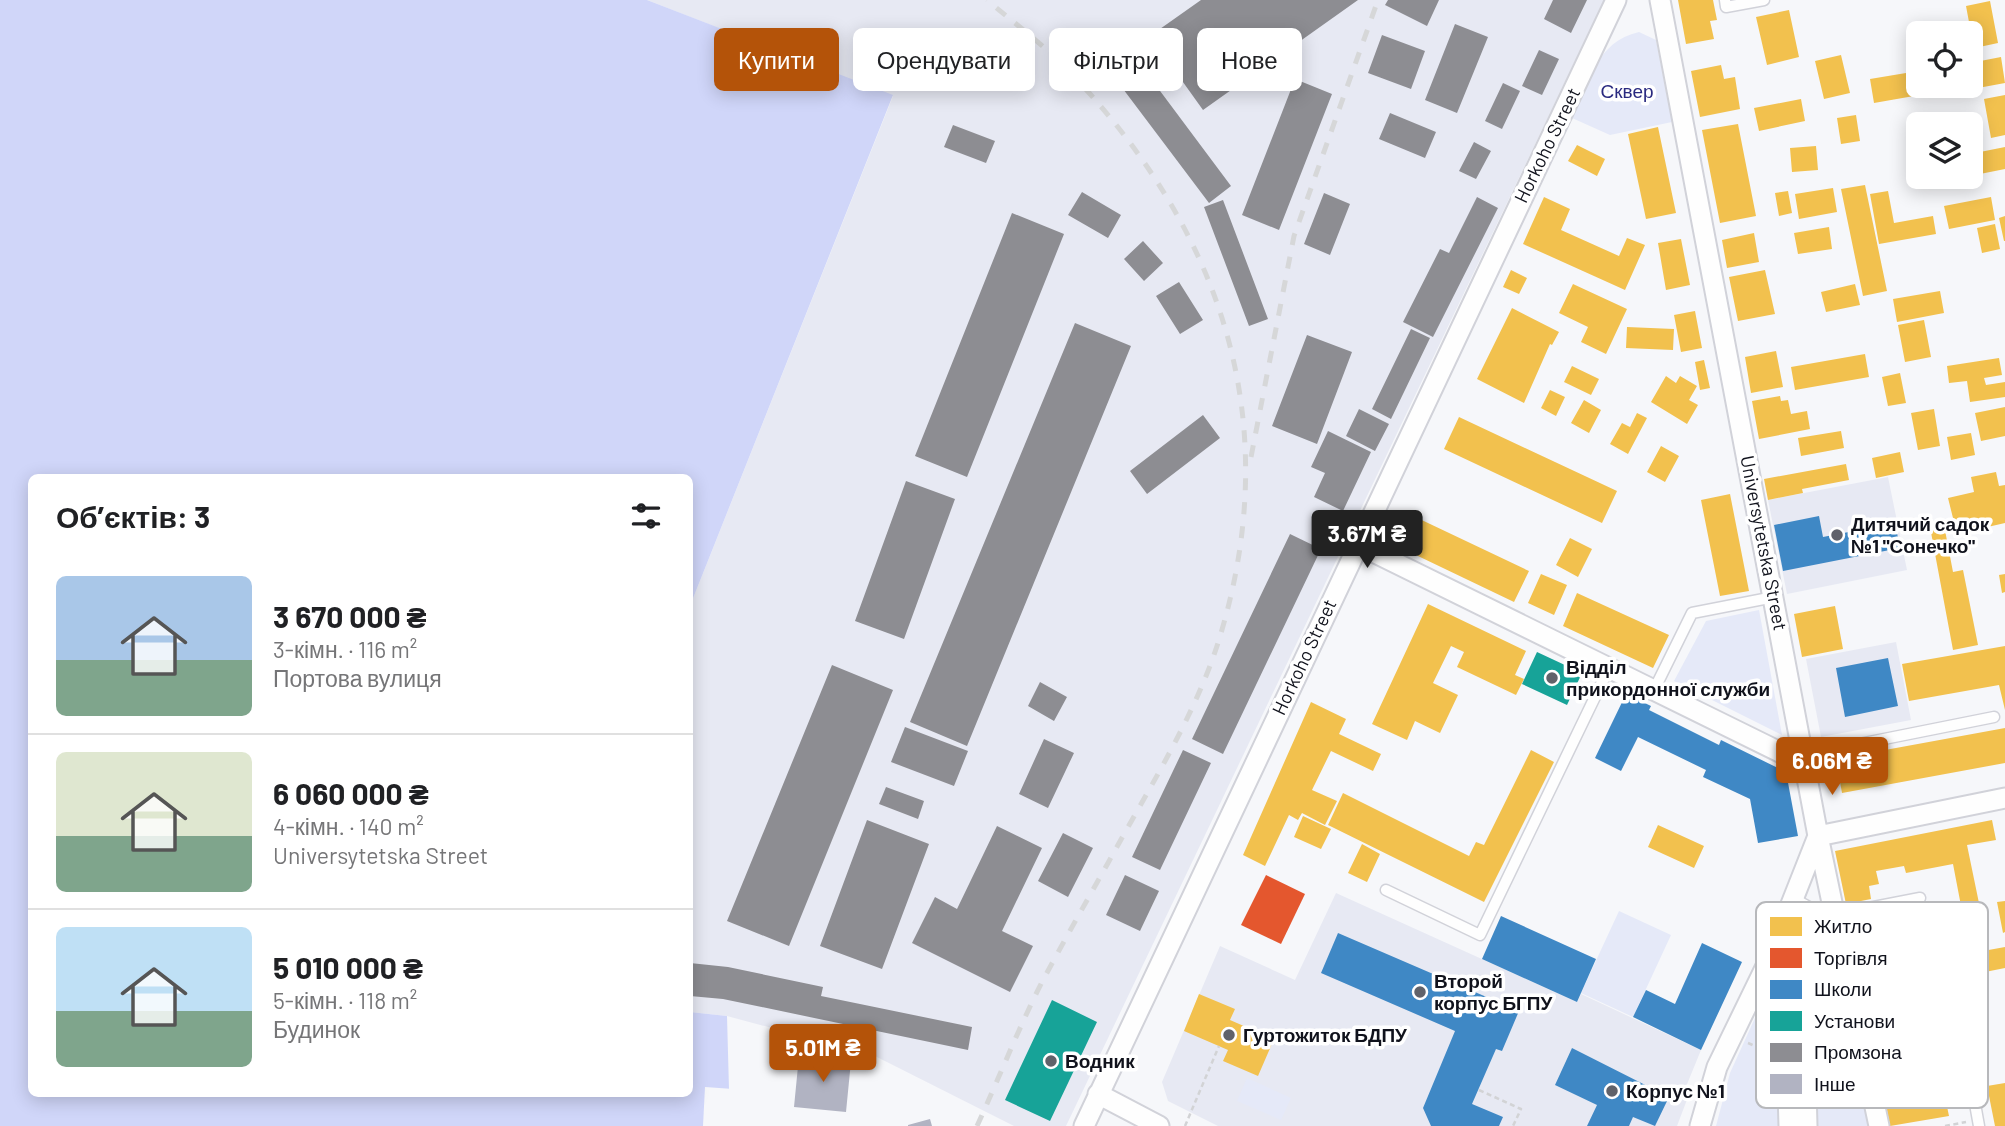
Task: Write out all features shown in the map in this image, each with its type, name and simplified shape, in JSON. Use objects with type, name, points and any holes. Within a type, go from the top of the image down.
[{"type":"street","name":"Horkoho Street","points":[[1084,1126],[1616,0]]},
{"type":"street","name":"Universytetska Street","points":[[1660,0],[1818,836],[1834,902]]},
{"type":"street","points":[[1357,544],[1654,690],[1805,760]]},
{"type":"street","points":[[1793,902],[1818,836],[2005,798]]},
{"type":"street","points":[[1700,1126],[1717,1067],[1756,983]]},
{"type":"street","points":[[1098,1094],[1159,1126]]},
{"type":"street","points":[[1789,1126],[1791,1108]]},
{"type":"street","points":[[1804,1108],[1807,1126]]},
{"type":"street","name":"Universytetska Street","points":[[1875,1108],[1879,1126]]},
{"type":"lane","points":[[1725,0],[1726,7],[1764,0]]},
{"type":"lane","points":[[1654,690],[1692,613],[1774,597]]},
{"type":"lane","points":[[1386,890],[1480,935],[1609,668]]},
{"type":"lane","points":[[1805,760],[1994,717]]},
{"type":"lane","points":[[1896,902],[1920,898]]},
{"type":"lane","points":[[1794,899],[1800,902]]},
{"type":"path","points":[[1732,1036],[1756,1044]]},
{"type":"path","points":[[1185,1126],[1219,1046]]},
{"type":"path","points":[[1479,1090],[1521,1109],[1513,1126]]},
{"type":"path","points":[[1945,1126],[1978,1123]]},
{"type":"shaded area","points":[[647,0],[1604,0],[1066,1126],[1014,1126],[873,1055],[727,1016],[693,1012],[693,598],[893,96],[880,91],[1035,91],[1035,28],[853,28],[853,80],[839,75],[839,28],[719,28]]},
{"type":"shaded area","name":"Дитячий садок №1 \"Сонечко\"","points":[[1888,477],[1907,570],[1787,594],[1768,500]]},
{"type":"shaded area","points":[[1896,642],[1911,720],[1821,737],[1806,659]]},
{"type":"shaded area","points":[[1336,893],[1577,1002],[1581,994],[1701,1050],[1683,1094],[1688,1097],[1677,1126],[1218,1126],[1168,1101],[1162,1082],[1220,946],[1295,980]]},
{"type":"green space","name":"Сквер","points":[[1639,32],[1656,40],[1672,122],[1610,135],[1572,118],[1589,78],[1603,54],[1624,37]]},
{"type":"green space","points":[[1759,610],[1782,735],[1674,681],[1706,621]]},
{"type":"green space","points":[[1619,911],[1671,935],[1633,1017],[1581,993]]},
{"type":"green space","points":[[1756,1016],[1756,1108],[1885,1108],[1889,1126],[1716,1126],[1730,1073]]},
{"type":"green space","points":[[1247,1078],[1291,1098],[1281,1120],[1237,1101]]},
{"type":"water","points":[[0,0],[647,0],[720,28],[714,28],[714,91],[839,91],[839,74],[853,80],[853,91],[883,91],[893,95],[693,598],[693,474],[28,474],[28,1097],[693,1097],[693,1012],[727,1016],[730,1126],[0,1126]]},
{"type":"pier","points":[[705,1087],[733,1089],[734,1126],[703,1126]]},
{"type":"building: Житло","points":[[1678,0],[1713,0],[1717,20],[1710,21],[1714,39],[1686,44]]},
{"type":"building: Житло","points":[[1990,1],[1998,43],[1983,46],[1983,21],[1969,21],[1966,6]]},
{"type":"building: Житло","points":[[1789,10],[1799,57],[1767,65],[1756,17]]},
{"type":"building: Житло","points":[[1841,55],[1850,93],[1824,99],[1815,61]]},
{"type":"building: Житло","points":[[2001,57],[2005,83],[1983,87],[1983,60]]},
{"type":"building: Житло","points":[[1721,65],[1724,79],[1735,77],[1740,109],[1700,117],[1691,71]]},
{"type":"building: Житло","points":[[1906,73],[1906,97],[1874,103],[1870,79]]},
{"type":"building: Житло","points":[[2005,95],[2005,135],[1991,138],[1984,99]]},
{"type":"building: Житло","points":[[1801,99],[1805,121],[1759,131],[1754,108]]},
{"type":"building: Житло","points":[[1856,115],[1860,141],[1841,144],[1837,118]]},
{"type":"building: Житло","points":[[1738,124],[1756,216],[1720,223],[1702,130]]},
{"type":"building: Житло","points":[[1658,127],[1676,213],[1646,219],[1628,134]]},
{"type":"building: Житло","points":[[1577,145],[1605,159],[1597,176],[1568,161]]},
{"type":"building: Житло","points":[[1816,146],[1818,170],[1792,172],[1790,148]]},
{"type":"building: Житло","points":[[2005,147],[2005,169],[1983,173],[1983,151]]},
{"type":"building: Житло","points":[[1865,185],[1887,291],[1863,296],[1841,189]]},
{"type":"building: Житло","points":[[1833,188],[1837,212],[1799,219],[1795,194]]},
{"type":"building: Житло","points":[[1788,191],[1792,213],[1779,216],[1775,193]]},
{"type":"building: Житло","points":[[1888,191],[1894,223],[1933,216],[1936,234],[1879,244],[1870,194]]},
{"type":"building: Житло","points":[[1544,197],[1570,209],[1561,230],[1619,256],[1627,238],[1645,245],[1625,290],[1523,244]]},
{"type":"building: Житло","points":[[1991,197],[1995,220],[1949,229],[1944,206]]},
{"type":"building: Житло","points":[[2005,216],[2005,241],[2004,241],[1999,218]]},
{"type":"building: Житло","points":[[1995,224],[2000,249],[1982,253],[1977,228]]},
{"type":"building: Житло","points":[[1829,227],[1832,249],[1798,254],[1794,233]]},
{"type":"building: Житло","points":[[1754,233],[1759,262],[1727,268],[1722,240]]},
{"type":"building: Житло","points":[[1681,239],[1690,285],[1666,290],[1658,243]]},
{"type":"building: Житло","points":[[1511,270],[1527,278],[1519,294],[1503,287]]},
{"type":"building: Житло","points":[[1765,270],[1775,314],[1738,321],[1729,277]]},
{"type":"building: Житло","points":[[1573,284],[1627,309],[1606,354],[1581,342],[1588,327],[1559,313]]},
{"type":"building: Житло","points":[[1855,284],[1860,305],[1826,312],[1821,292]]},
{"type":"building: Житло","points":[[1940,291],[1944,313],[1897,322],[1893,299]]},
{"type":"building: Житло","points":[[1512,308],[1559,332],[1552,345],[1550,344],[1524,403],[1477,379]]},
{"type":"building: Житло","points":[[1695,311],[1702,348],[1681,352],[1674,315]]},
{"type":"building: Житло","points":[[1924,320],[1931,357],[1905,362],[1898,325]]},
{"type":"building: Житло","points":[[1627,327],[1674,329],[1673,350],[1626,348]]},
{"type":"building: Житло","points":[[1776,351],[1783,387],[1751,393],[1745,357]]},
{"type":"building: Житло","points":[[1865,354],[1869,377],[1795,390],[1791,367]]},
{"type":"building: Житло","points":[[1999,358],[2002,375],[1984,378],[1986,385],[2005,382],[2005,397],[1970,402],[1967,381],[1949,383],[1947,366]]},
{"type":"building: Житло","points":[[1704,360],[1710,388],[1700,390],[1695,362]]},
{"type":"building: Житло","points":[[1572,366],[1599,379],[1591,395],[1564,382]]},
{"type":"building: Житло","points":[[1900,373],[1906,403],[1888,406],[1882,377]]},
{"type":"building: Житло","points":[[1666,376],[1676,383],[1680,376],[1697,386],[1689,400],[1698,405],[1687,424],[1651,402]]},
{"type":"building: Житло","points":[[1550,390],[1565,397],[1556,416],[1541,408]]},
{"type":"building: Житло","points":[[1780,396],[1781,401],[1788,400],[1791,414],[1807,411],[1810,429],[1759,439],[1752,401]]},
{"type":"building: Житло","points":[[1584,400],[1601,410],[1589,433],[1571,423]]},
{"type":"building: Житло","points":[[2005,407],[2005,436],[1981,441],[1975,413]]},
{"type":"building: Житло","points":[[1934,409],[1940,446],[1918,450],[1911,413]]},
{"type":"building: Житло","points":[[1637,413],[1647,418],[1628,454],[1610,444],[1622,423],[1630,427]]},
{"type":"building: Житло","points":[[1459,417],[1617,491],[1602,523],[1444,449]]},
{"type":"building: Житло","points":[[1841,431],[1844,448],[1801,456],[1798,438]]},
{"type":"building: Житло","points":[[1971,433],[1975,455],[1951,460],[1947,437]]},
{"type":"building: Житло","points":[[1661,446],[1679,456],[1665,482],[1647,472]]},
{"type":"building: Житло","points":[[1900,452],[1904,472],[1876,478],[1872,458]]},
{"type":"building: Житло","points":[[1846,464],[1849,480],[1802,489],[1803,493],[1768,500],[1764,479]]},
{"type":"building: Житло","points":[[1996,472],[1999,486],[2005,485],[2005,523],[1970,531],[1967,519],[1954,522],[1948,498],[1974,492],[1971,477]]},
{"type":"building: Житло","points":[[1730,494],[1749,591],[1720,596],[1701,500]]},
{"type":"building: Житло","points":[[1409,514],[1529,571],[1514,602],[1395,545]]},
{"type":"building: Житло","points":[[1944,525],[1953,572],[1963,570],[1978,645],[1953,650],[1930,527]]},
{"type":"building: Житло","points":[[1570,538],[1592,549],[1578,577],[1556,565]]},
{"type":"building: Житло","points":[[1541,574],[1567,585],[1554,615],[1528,603]]},
{"type":"building: Житло","points":[[2005,574],[2005,592],[2002,593],[1999,575]]},
{"type":"building: Житло","points":[[1577,593],[1669,635],[1653,668],[1563,626]]},
{"type":"building: Житло","points":[[1428,604],[1526,651],[1515,675],[1524,679],[1516,695],[1457,667],[1464,652],[1451,646],[1433,683],[1458,695],[1440,733],[1415,721],[1407,740],[1372,724]]},
{"type":"building: Житло","points":[[1835,606],[1843,649],[1802,657],[1794,614]]},
{"type":"building: Житло","points":[[2005,646],[2005,710],[1999,685],[1909,701],[1902,664]]},
{"type":"building: Житло","points":[[1311,702],[1346,719],[1339,734],[1381,754],[1373,771],[1331,751],[1312,790],[1337,801],[1325,825],[1302,813],[1298,820],[1289,815],[1265,866],[1243,855]]},
{"type":"building: Житло","points":[[2005,728],[2005,763],[1842,793],[1836,759]]},
{"type":"building: Житло","points":[[1531,750],[1554,762],[1484,902],[1328,825],[1343,793],[1469,856],[1476,842],[1484,845]]},
{"type":"building: Житло","points":[[1303,816],[1331,829],[1321,849],[1294,837]]},
{"type":"building: Житло","points":[[1992,820],[1996,840],[1967,845],[1979,902],[1960,902],[1953,864],[1906,873],[1904,866],[1876,871],[1879,884],[1869,886],[1871,899],[1846,902],[1835,851]]},
{"type":"building: Житло","points":[[1658,825],[1704,846],[1694,868],[1648,847]]},
{"type":"building: Житло","points":[[1362,844],[1380,854],[1367,882],[1348,873]]},
{"type":"building: Житло","points":[[2005,901],[2005,932],[2003,933],[1997,902]]},
{"type":"building: Житло","points":[[2005,947],[2005,968],[1988,971],[1988,950]]},
{"type":"building: Житло","name":"Гуртожиток БДПУ","points":[[1199,994],[1235,1009],[1230,1020],[1274,1039],[1258,1076],[1223,1061],[1228,1050],[1184,1031]]},
{"type":"building: Житло","points":[[2005,1083],[2005,1126],[1995,1126],[1988,1086]]},
{"type":"building: Житло","points":[[1887,1108],[1947,1108],[1949,1116],[1890,1126]]},
{"type":"building: Торгівля","points":[[1266,875],[1305,894],[1281,944],[1241,925]]},
{"type":"building: Школи","points":[[1819,516],[1823,537],[1895,523],[1900,548],[1783,571],[1774,525]]},
{"type":"building: Школи","points":[[1888,658],[1898,706],[1845,717],[1836,668]]},
{"type":"building: Школи","points":[[1626,694],[1651,706],[1649,710],[1719,745],[1721,740],[1786,772],[1798,836],[1758,843],[1750,799],[1703,777],[1706,770],[1638,737],[1621,771],[1595,758]]},
{"type":"building: Школи","points":[[1501,916],[1596,959],[1577,1002],[1482,959]]},
{"type":"building: Школи","name":"Второй корпус БГПУ","points":[[1338,933],[1519,1011],[1502,1051],[1496,1049],[1472,1104],[1503,1117],[1499,1126],[1431,1126],[1423,1108],[1455,1031],[1321,973]]},
{"type":"building: Школи","points":[[1702,943],[1742,962],[1701,1050],[1633,1017],[1646,990],[1675,1004]]},
{"type":"building: Школи","name":"Корпус №1","points":[[1572,1048],[1669,1097],[1655,1126],[1633,1117],[1629,1126],[1587,1126],[1597,1105],[1555,1085]]},
{"type":"building: Установи","name":"Відділ прикордонної служби","points":[[1537,652],[1582,673],[1567,705],[1522,684]]},
{"type":"building: Установи","name":"Водник","points":[[1052,1000],[1097,1022],[1050,1121],[1005,1100]]},
{"type":"building: Промзона","points":[[1201,0],[1358,0],[1302,40],[1302,28],[1197,28],[1197,91],[1230,91],[1203,110],[1183,82],[1183,28],[1161,28]]},
{"type":"building: Промзона","points":[[1388,0],[1439,0],[1427,26],[1385,5]]},
{"type":"building: Промзона","points":[[1553,0],[1587,0],[1571,33],[1544,19]]},
{"type":"building: Промзона","points":[[1455,24],[1488,37],[1457,113],[1425,100]]},
{"type":"building: Промзона","points":[[1382,35],[1425,51],[1411,89],[1368,73]]},
{"type":"building: Промзона","points":[[1539,50],[1559,59],[1542,95],[1522,86]]},
{"type":"building: Промзона","points":[[1302,82],[1332,94],[1279,230],[1242,215],[1290,91],[1302,91]]},
{"type":"building: Промзона","points":[[1503,83],[1520,91],[1502,129],[1485,121]]},
{"type":"building: Промзона","points":[[1125,91],[1160,91],[1231,186],[1209,203]]},
{"type":"building: Промзона","points":[[1390,113],[1436,132],[1425,158],[1379,139]]},
{"type":"building: Промзона","points":[[953,125],[995,141],[986,163],[944,147]]},
{"type":"building: Промзона","points":[[1474,142],[1491,151],[1476,179],[1459,171]]},
{"type":"building: Промзона","points":[[1082,192],[1121,215],[1108,238],[1068,215]]},
{"type":"building: Промзона","points":[[1324,193],[1350,204],[1330,255],[1304,244]]},
{"type":"building: Промзона","points":[[1477,197],[1498,208],[1433,337],[1403,322],[1440,249],[1449,253]]},
{"type":"building: Промзона","points":[[1223,200],[1268,319],[1249,326],[1204,207]]},
{"type":"building: Промзона","points":[[1012,213],[1064,234],[967,477],[915,456]]},
{"type":"building: Промзона","points":[[1143,241],[1163,263],[1144,281],[1124,259]]},
{"type":"building: Промзона","points":[[1179,282],[1203,320],[1180,334],[1156,296]]},
{"type":"building: Промзона","points":[[1075,323],[1131,346],[967,746],[910,722]]},
{"type":"building: Промзона","points":[[1411,329],[1430,338],[1391,419],[1372,409]]},
{"type":"building: Промзона","points":[[1307,335],[1352,352],[1317,444],[1272,426]]},
{"type":"building: Промзона","points":[[1359,409],[1389,424],[1375,451],[1346,436]]},
{"type":"building: Промзона","points":[[1203,415],[1220,438],[1147,494],[1130,471]]},
{"type":"building: Промзона","points":[[1328,431],[1371,452],[1343,511],[1314,497],[1325,473],[1311,467]]},
{"type":"building: Промзона","points":[[906,481],[955,499],[904,639],[855,621]]},
{"type":"building: Промзона","points":[[1290,534],[1321,549],[1223,754],[1192,739]]},
{"type":"building: Промзона","points":[[832,665],[893,690],[789,946],[727,921]]},
{"type":"building: Промзона","points":[[1040,682],[1067,697],[1054,721],[1028,706]]},
{"type":"building: Промзона","points":[[905,727],[968,751],[954,786],[891,762]]},
{"type":"building: Промзона","points":[[1044,739],[1074,753],[1048,808],[1019,794]]},
{"type":"building: Промзона","points":[[1183,750],[1211,763],[1160,870],[1132,857]]},
{"type":"building: Промзона","points":[[886,787],[924,801],[918,819],[879,804]]},
{"type":"building: Промзона","points":[[867,820],[929,844],[882,969],[820,946]]},
{"type":"building: Промзона","points":[[997,826],[1042,848],[1002,931],[1033,946],[1010,992],[912,943],[935,897],[957,909]]},
{"type":"building: Промзона","points":[[1063,833],[1093,848],[1068,897],[1038,881]]},
{"type":"building: Промзона","points":[[1125,875],[1159,891],[1140,931],[1106,915]]},
{"type":"building: Промзона","points":[[693,963],[728,967],[823,987],[821,996],[972,1027],[968,1050],[723,999],[693,996]]},
{"type":"building: Інше","points":[[799,1056],[851,1061],[846,1112],[794,1107]]},
{"type":"building: Інше","points":[[930,1119],[932,1126],[908,1126],[908,1125]]},
{"type":"railway","points":[[977,1126],[1043,980],[1167,757],[1207,674],[1217,646],[1237,564],[1245,485],[1242,408],[1227,334],[1201,263],[1165,195],[1120,130],[1065,67],[987,0]]},
{"type":"railway","points":[[1251,457],[1294,236],[1378,0]]},
{"type":"place","name":"Дитячий садок №1 \"Сонечко\"","points":[[1837,535]]},
{"type":"place","name":"Відділ прикордонної служби","points":[[1552,678]]},
{"type":"place","name":"Второй корпус БГПУ","points":[[1420,992]]},
{"type":"place","name":"Гуртожиток БДПУ","points":[[1229,1035]]},
{"type":"place","name":"Водник","points":[[1051,1061]]},
{"type":"place","name":"Корпус №1","points":[[1612,1091]]}]
